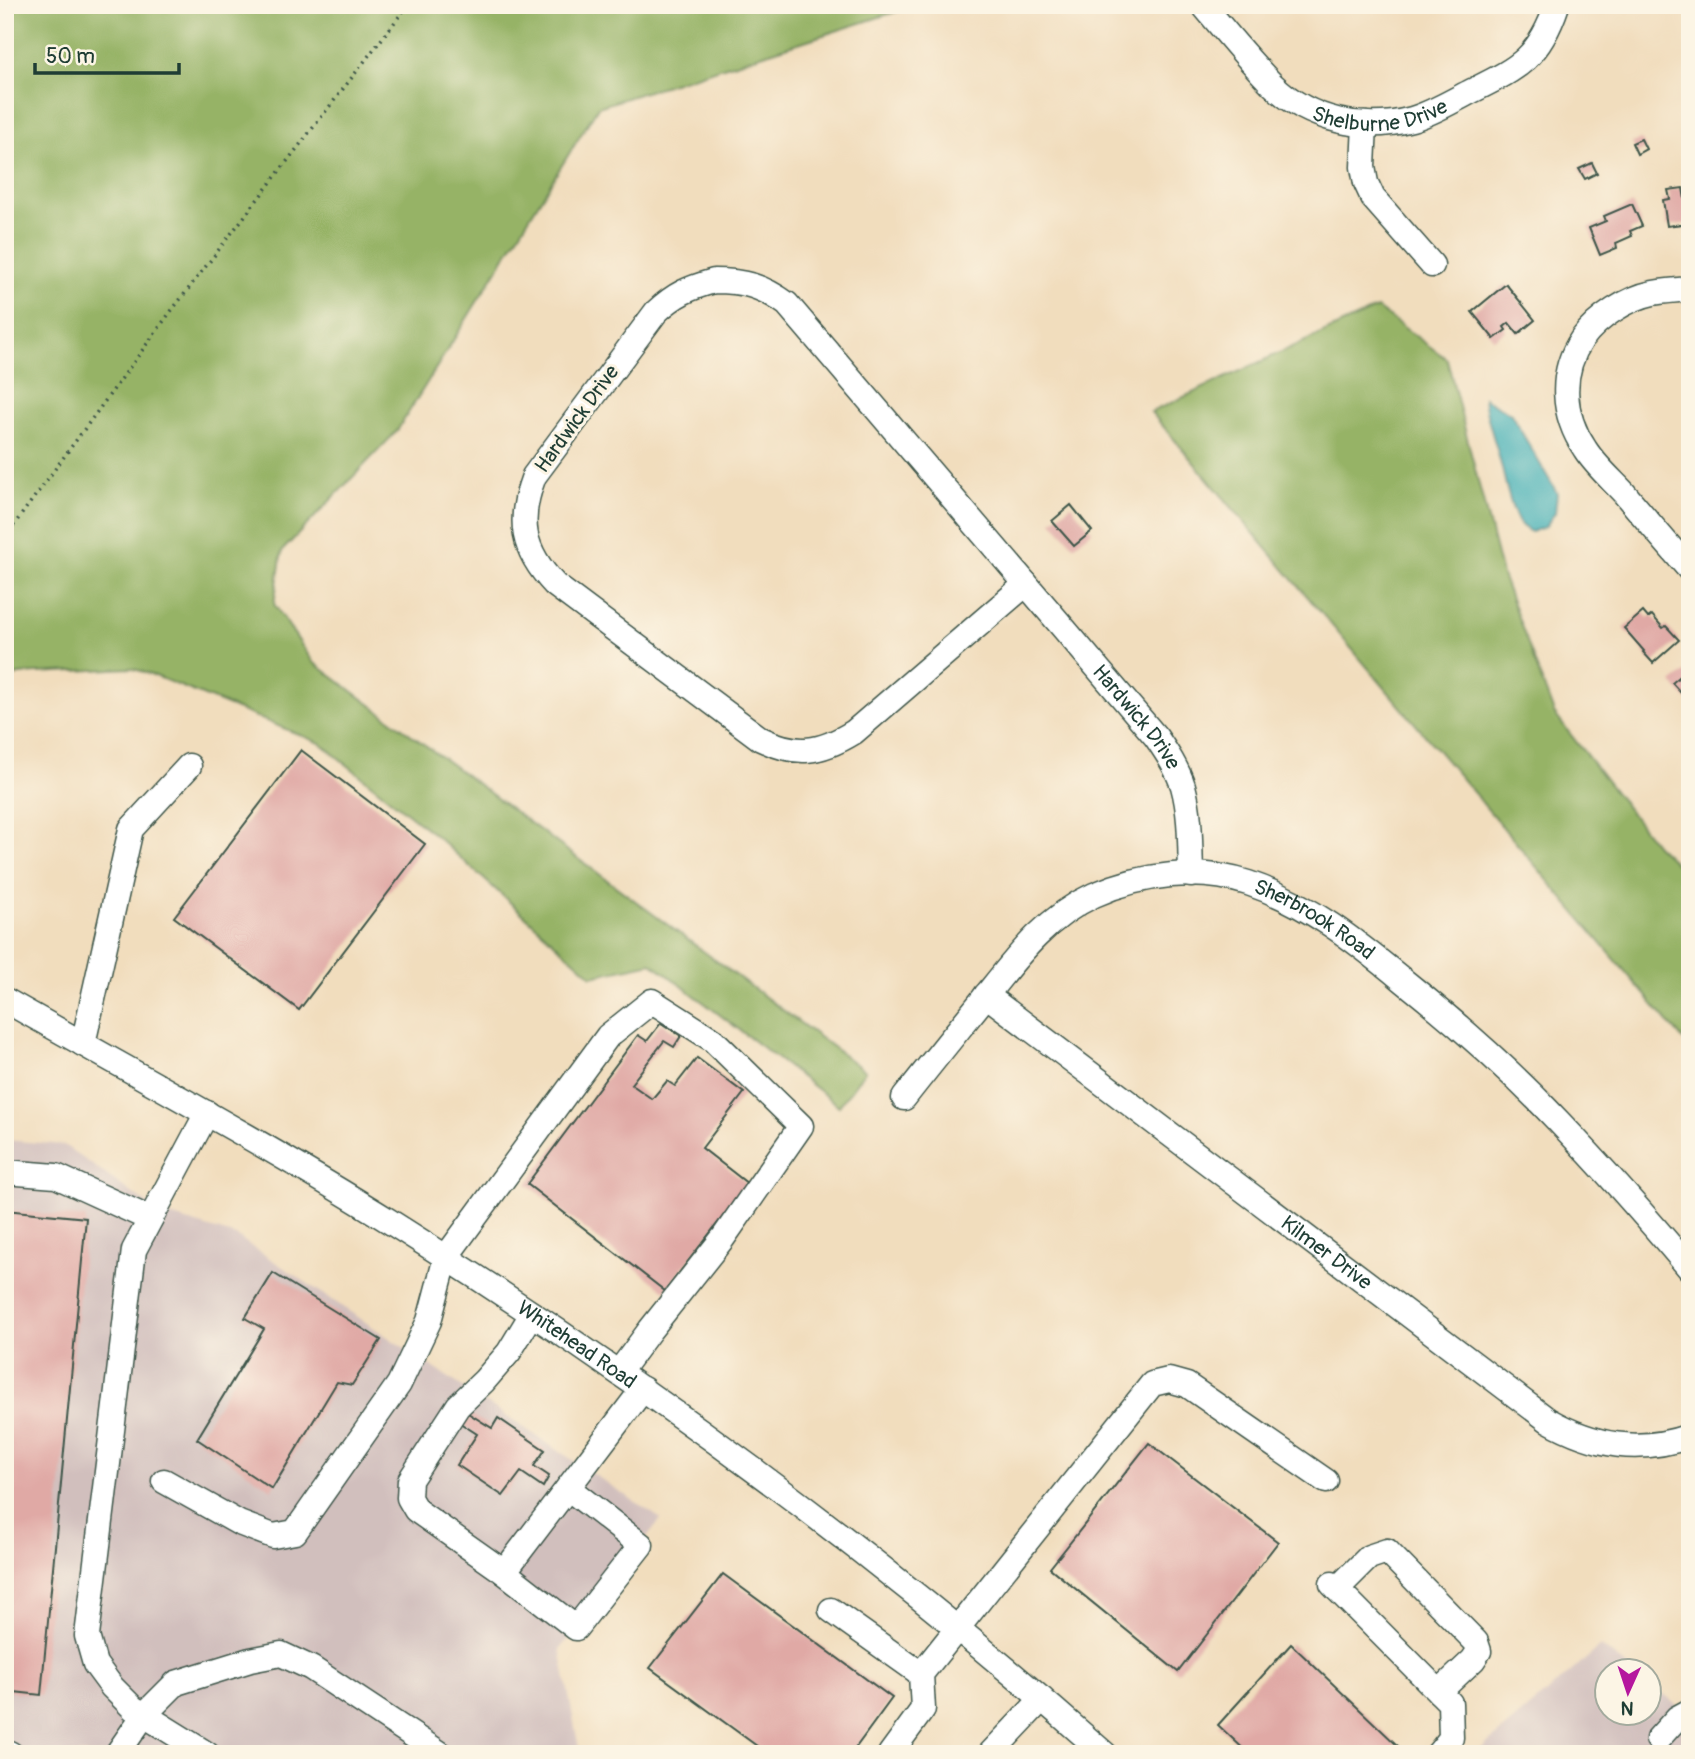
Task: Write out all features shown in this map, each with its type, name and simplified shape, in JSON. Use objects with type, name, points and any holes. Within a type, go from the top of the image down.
[{"type":"street","name":"Shelburne Drive","points":[[1203,5],[1274,86],[1294,102],[1323,116],[1365,124],[1387,124],[1428,113],[1513,70],[1530,56],[1543,39],[1557,5]]},
{"type":"street","points":[[1365,124],[1363,167],[1373,198],[1432,265]]},
{"type":"street","name":"Hardwick Drive","points":[[1026,584],[854,732],[817,749],[777,747],[761,739],[555,585],[542,570],[526,537],[524,517],[527,496],[534,477],[656,312],[673,297],[692,287],[714,281],[753,285],[772,293],[787,304],[1026,584],[1156,737],[1171,759],[1182,785],[1189,813],[1191,874]]},
{"type":"street","points":[[1690,289],[1650,293],[1622,305],[1600,320],[1573,352],[1565,397],[1572,425],[1585,450],[1690,570]]},
{"type":"street","points":[[83,1044],[131,829],[189,766]]},
{"type":"street","name":"Sherbrook Road","points":[[904,1098],[1016,957],[1037,934],[1063,913],[1093,896],[1125,883],[1158,876],[1191,874],[1248,883],[1325,921],[1364,948],[1440,1010],[1513,1075],[1559,1121],[1690,1269]]},
{"type":"street","name":"Kilmer Drive","points":[[986,995],[1548,1420],[1569,1432],[1622,1446],[1650,1446],[1690,1436]]},
{"type":"street","name":"Whitehead Road","points":[[5,1000],[207,1113],[386,1219],[619,1372],[850,1542],[1105,1754]]},
{"type":"street","points":[[164,1481],[239,1523],[273,1536],[295,1532],[398,1384],[429,1321],[446,1257],[608,1036],[652,1001],[713,1040],[801,1126],[723,1238],[619,1372]]},
{"type":"street","points":[[207,1113],[134,1250],[88,1636],[95,1664],[112,1687],[133,1708],[207,1754]]},
{"type":"street","points":[[5,1172],[56,1176],[150,1219]]},
{"type":"street","points":[[532,1314],[509,1352],[458,1406],[410,1480],[409,1498],[416,1510],[504,1572],[576,1628],[641,1545],[568,1488]]},
{"type":"street","points":[[890,1754],[923,1709],[920,1674],[1152,1384],[1169,1380],[1187,1385],[1326,1481]]},
{"type":"street","points":[[504,1572],[643,1389]]},
{"type":"street","points":[[1438,1754],[1451,1738],[1450,1703],[1439,1692],[1334,1587],[1368,1558],[1387,1551],[1476,1642],[1479,1651],[1473,1660],[1439,1692]]},
{"type":"street","points":[[831,1610],[920,1674]]},
{"type":"street","points":[[117,1754],[144,1715],[176,1683],[250,1660],[281,1654],[311,1668],[441,1754]]},
{"type":"street","points":[[990,1754],[1042,1699]]},
{"type":"street","points":[[1658,1739],[1677,1718],[1690,1711]]},
{"type":"street","points":[[5,1751],[11,1754]]},
{"type":"path","points":[[5,537],[169,314],[408,5]]},
{"type":"shaded area","points":[[5,1140],[64,1145],[160,1213],[236,1236],[661,1519],[560,1649],[580,1754],[5,1754]]},
{"type":"shaded area","points":[[1601,1646],[1616,1658],[1594,1658],[1594,1728],[1664,1728],[1664,1695],[1690,1716],[1690,1754],[1475,1754]]},
{"type":"green space","points":[[5,5],[917,5],[598,107],[397,431],[282,551],[274,604],[313,662],[865,1071],[839,1106],[652,963],[592,976],[436,836],[320,743],[130,668],[19,674],[5,680]]},
{"type":"green space","points":[[1377,308],[1447,359],[1502,575],[1554,713],[1656,845],[1690,877],[1690,1048],[1151,412]]},
{"type":"water","points":[[1484,398],[1511,414],[1557,493],[1555,513],[1545,527],[1531,532],[1518,521],[1509,498]]},
{"type":"building","points":[[1641,139],[1646,149],[1637,154],[1632,143]]},
{"type":"building","points":[[1592,163],[1597,173],[1585,179],[1579,169]]},
{"type":"building","points":[[1683,188],[1685,199],[1690,198],[1690,223],[1667,226],[1663,200],[1670,199],[1668,190]]},
{"type":"building","points":[[1632,204],[1642,226],[1630,231],[1632,236],[1616,243],[1617,248],[1600,255],[1589,228],[1606,221],[1604,216]]},
{"type":"building","points":[[1506,284],[1535,320],[1518,334],[1509,323],[1504,327],[1506,330],[1494,339],[1472,312]]},
{"type":"building","points":[[1071,505],[1092,531],[1074,546],[1052,521]]},
{"type":"building","points":[[1643,612],[1648,618],[1652,615],[1679,640],[1653,663],[1624,628]]},
{"type":"building","points":[[1690,668],[1690,703],[1672,683]]},
{"type":"building","points":[[301,750],[425,844],[299,1010],[174,917]]},
{"type":"building","points":[[661,1023],[681,1036],[674,1047],[664,1041],[631,1084],[652,1099],[667,1081],[675,1086],[697,1058],[744,1093],[702,1148],[748,1184],[665,1291],[527,1184],[638,1035],[647,1041]]},
{"type":"building","points":[[5,1210],[86,1218],[41,1695],[5,1691]]},
{"type":"building","points":[[273,1273],[381,1340],[352,1385],[337,1382],[272,1489],[197,1439],[264,1329],[245,1318]]},
{"type":"building","points":[[463,1410],[492,1428],[498,1418],[545,1450],[534,1466],[549,1476],[543,1487],[521,1472],[503,1496],[457,1465],[477,1434],[457,1421]]},
{"type":"building","points":[[1149,1443],[1278,1542],[1178,1672],[1050,1568]]},
{"type":"building","points":[[723,1574],[892,1698],[851,1754],[768,1754],[650,1668]]},
{"type":"building","points":[[1291,1644],[1398,1746],[1391,1754],[1249,1754],[1218,1725]]}]
